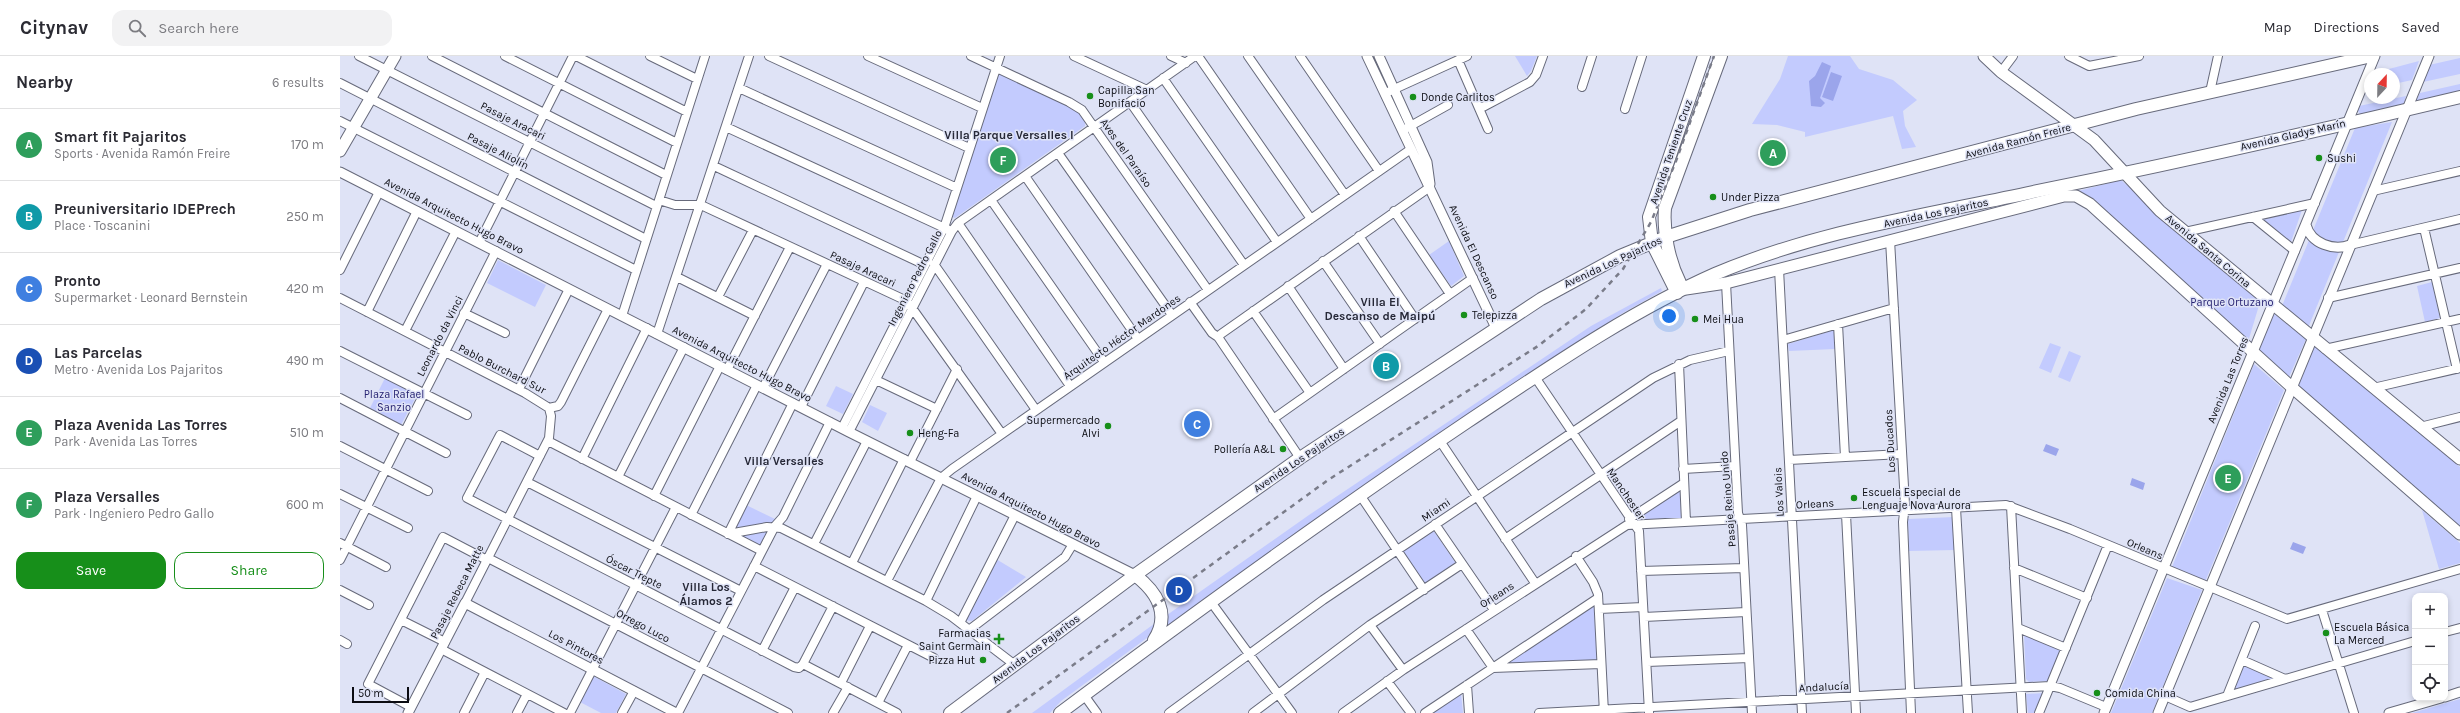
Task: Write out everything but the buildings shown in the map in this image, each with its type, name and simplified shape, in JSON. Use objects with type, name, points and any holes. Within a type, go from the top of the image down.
[{"type":"main road","points":[[340,151],[395,56]]},
{"type":"main road","name":"Avenida Teniente Cruz","points":[[1680,291],[1652,243],[1649,226],[1651,208],[1704,56]]},
{"type":"main road","name":"Avenida Teniente Cruz","points":[[1680,291],[1666,237],[1664,216],[1669,196],[1721,56]]},
{"type":"main road","name":"Avenida Santa Corina","points":[[1984,56],[2002,72],[2076,125],[2126,172],[2152,203],[2185,232],[2460,459]]},
{"type":"main road","name":"Avenida Ramón Freire","points":[[1666,237],[1750,210],[2076,125],[2210,92],[2372,56]]},
{"type":"main road","name":"Avenida Gladys Marín","points":[[2126,172],[2460,97]]},
{"type":"main road","points":[[2056,131],[2061,121],[2058,112]]},
{"type":"main road","name":"Avenida Los Pajaritos","points":[[1060,713],[1360,495],[1536,377],[1620,323],[1680,291],[1741,264],[1811,241],[2126,172]]},
{"type":"main road","name":"Avenida Los Pajaritos","points":[[1680,291],[1779,269],[2064,196],[2080,198],[2094,207],[2254,348]]},
{"type":"main road","name":"Avenida Los Pajaritos","points":[[950,713],[1135,575],[1300,458],[1496,328],[1580,276],[1666,237]]},
{"type":"main road","points":[[2254,348],[2460,534]]},
{"type":"main road","points":[[1135,575],[1148,586],[1162,608],[1162,626],[1152,645]]},
{"type":"street","name":"Pasaje Aracari","points":[[359,56],[530,142],[658,203],[675,205],[701,205],[910,304]]},
{"type":"street","points":[[432,56],[666,175]]},
{"type":"street","points":[[505,56],[677,143]]},
{"type":"street","points":[[479,243],[573,56]]},
{"type":"street","points":[[576,56],[687,112]]},
{"type":"street","points":[[650,56],[697,80]]},
{"type":"street","points":[[622,316],[705,56]]},
{"type":"street","points":[[657,334],[714,166],[749,56]]},
{"type":"street","points":[[769,56],[969,148]]},
{"type":"street","points":[[868,56],[982,108]]},
{"type":"street","name":"Aves del Paraíso","points":[[971,56],[1073,103],[1094,127],[1208,290]]},
{"type":"street","points":[[726,127],[948,229],[957,188],[969,148],[995,67],[1000,56]]},
{"type":"street","points":[[1074,56],[1147,90]]},
{"type":"street","points":[[1171,56],[1186,63]]},
{"type":"street","points":[[1197,56],[1311,219]]},
{"type":"street","name":"Ingeniero Pedro Gallo","points":[[846,430],[876,380],[910,304],[925,265],[948,229],[1163,78],[1197,56]]},
{"type":"street","points":[[1248,56],[1344,195]]},
{"type":"street","points":[[1300,56],[1379,171]]},
{"type":"street","name":"Avenida El Descanso","points":[[1367,56],[1389,91],[1407,128],[1427,162],[1430,187]]},
{"type":"street","name":"Avenida El Descanso","points":[[1379,56],[1389,91]]},
{"type":"street","points":[[1389,91],[1467,56]]},
{"type":"street","points":[[1481,108],[1530,82],[1538,71],[1543,56]]},
{"type":"street","points":[[1582,86],[1592,56]]},
{"type":"street","points":[[1625,109],[1642,56]]},
{"type":"street","points":[[2002,72],[2013,56]]},
{"type":"street","points":[[2069,56],[2090,66],[2139,56]]},
{"type":"street","points":[[2210,92],[2218,56]]},
{"type":"street","name":"Avenida Las Torres","points":[[2105,710],[2272,304],[2316,203],[2375,56]]},
{"type":"street","points":[[2158,713],[2299,367],[2429,56]]},
{"type":"street","points":[[1458,60],[1481,108],[1488,129]]},
{"type":"street","points":[[1163,78],[1277,242]]},
{"type":"street","name":"Pasaje Aliolín","points":[[340,83],[646,238]]},
{"type":"street","points":[[739,88],[957,188]]},
{"type":"street","points":[[1130,102],[1244,265]]},
{"type":"street","points":[[1407,128],[1448,105]]},
{"type":"street","points":[[340,121],[636,270]]},
{"type":"street","name":"Avenida El Descanso","points":[[1407,128],[1411,149],[1496,328]]},
{"type":"street","name":"Arquitecto Héctor Mardones","points":[[887,581],[941,478],[1104,362],[1411,149]]},
{"type":"street","points":[[1058,153],[1172,315]]},
{"type":"street","points":[[714,166],[925,265]]},
{"type":"street","points":[[2373,191],[2460,171]]},
{"type":"street","name":"Avenida Arquitecto Hugo Bravo","points":[[340,172],[867,441],[1135,575]]},
{"type":"street","points":[[1025,176],[1138,339]]},
{"type":"street","points":[[1218,338],[1220,334],[1430,187]]},
{"type":"street","points":[[340,270],[379,192]]},
{"type":"street","points":[[991,200],[1104,362]]},
{"type":"street","points":[[2185,232],[2316,203]]},
{"type":"street","points":[[367,312],[417,211]]},
{"type":"street","points":[[1394,211],[1450,294]]},
{"type":"street","points":[[2253,217],[2295,251]]},
{"type":"street","points":[[2306,225],[2311,235],[2319,242],[2335,247],[2350,245],[2460,219]]},
{"type":"street","points":[[958,223],[1070,386]]},
{"type":"street","points":[[2374,388],[2458,368],[2424,228]]},
{"type":"street","name":"Ingeniero Pedro Gallo","points":[[846,430],[910,304],[934,264],[948,229]]},
{"type":"street","points":[[718,297],[753,230]]},
{"type":"street","points":[[405,331],[456,231]]},
{"type":"street","points":[[1358,236],[1415,319]]},
{"type":"street","name":"Los Ducados","points":[[1890,240],[1902,454],[1911,713]]},
{"type":"street","points":[[654,496],[724,368],[755,316],[790,247]]},
{"type":"street","name":"Leonardo da Vinci","points":[[340,560],[343,545],[367,507],[496,251]]},
{"type":"street","points":[[1323,261],[1380,344]]},
{"type":"street","points":[[691,515],[827,264]]},
{"type":"street","points":[[934,264],[1036,410]]},
{"type":"street","points":[[2328,298],[2460,268]]},
{"type":"street","name":"Los Valois","points":[[1779,269],[1802,713]]},
{"type":"street","points":[[677,277],[755,316]]},
{"type":"street","points":[[1273,419],[1473,278]]},
{"type":"street","points":[[728,534],[864,282]]},
{"type":"street","name":"Pasaje Reino Unido","points":[[1726,282],[1735,466],[1744,568],[1752,713]]},
{"type":"street","points":[[1288,286],[1344,369]]},
{"type":"street","points":[[519,389],[569,289]]},
{"type":"street","name":"Pablo Burchard Sur","points":[[340,298],[544,403],[549,408],[551,432],[548,441]]},
{"type":"street","points":[[1190,302],[1212,333],[1218,338],[1300,458]]},
{"type":"street","points":[[910,304],[1002,434]]},
{"type":"street","points":[[1782,340],[1894,308]]},
{"type":"street","points":[[549,408],[558,406],[561,402],[608,309]]},
{"type":"street","points":[[1253,311],[1310,393]]},
{"type":"street","points":[[464,313],[505,333]]},
{"type":"street","points":[[2325,349],[2460,319]]},
{"type":"street","points":[[1838,324],[1845,457]]},
{"type":"street","points":[[582,459],[647,328]]},
{"type":"street","points":[[618,477],[684,347]]},
{"type":"street","points":[[340,350],[467,415]]},
{"type":"street","name":"Miami","points":[[1169,713],[1397,549],[1653,378],[1678,364],[1729,351]]},
{"type":"street","points":[[1678,364],[1686,522]]},
{"type":"street","points":[[852,563],[937,409],[957,369]]},
{"type":"street","name":"Manchester","points":[[1536,377],[1639,534],[1649,710]]},
{"type":"street","points":[[876,380],[937,409]]},
{"type":"street","points":[[340,398],[446,453]]},
{"type":"street","points":[[2420,427],[2460,417]]},
{"type":"street","points":[[1505,539],[1681,421]]},
{"type":"street","points":[[677,713],[775,526],[783,517],[830,422]]},
{"type":"street","name":"Óscar Trepte","points":[[540,456],[500,435],[467,498],[762,651],[794,667],[799,668],[803,664],[896,713]]},
{"type":"street","points":[[548,441],[762,551]]},
{"type":"street","name":"Pasaje Rebeca Matte","points":[[410,710],[548,441]]},
{"type":"street","points":[[814,544],[867,441]]},
{"type":"street","points":[[1440,441],[1535,584]]},
{"type":"street","points":[[340,446],[428,491]]},
{"type":"street","points":[[1789,460],[1902,454]]},
{"type":"street","points":[[1683,469],[1735,466]]},
{"type":"street","points":[[527,482],[741,591]]},
{"type":"street","points":[[1632,522],[1684,483]]},
{"type":"street","points":[[340,494],[408,528]]},
{"type":"street","points":[[1360,495],[1424,590]]},
{"type":"street","points":[[926,600],[978,496]]},
{"type":"street","points":[[2011,506],[2022,713]]},
{"type":"street","name":"Orleans","points":[[1343,713],[1494,610],[1621,527],[1632,522],[1686,522],[1904,510],[2011,506],[2285,619],[2322,610],[2460,569]]},
{"type":"street","points":[[570,713],[676,507]]},
{"type":"street","points":[[1956,508],[1968,713]]},
{"type":"street","points":[[1846,514],[1856,713]]},
{"type":"street","points":[[960,623],[1015,515]]},
{"type":"street","points":[[1435,524],[1494,610]]},
{"type":"street","points":[[728,534],[775,526],[926,600],[960,623],[1014,665]]},
{"type":"street","name":"Orrego Luco","points":[[401,620],[443,538],[616,624],[788,713]]},
{"type":"street","points":[[969,630],[1065,557],[1073,544]]},
{"type":"street","points":[[343,545],[386,567]]},
{"type":"street","points":[[2039,713],[2108,545]]},
{"type":"street","points":[[1576,556],[1595,586],[1598,598],[1604,711]]},
{"type":"street","points":[[1253,713],[1370,625],[1462,564]]},
{"type":"street","points":[[754,566],[934,658]]},
{"type":"street","points":[[1641,571],[1744,568]]},
{"type":"street","points":[[2014,568],[2086,598]]},
{"type":"street","points":[[762,651],[795,587]]},
{"type":"street","points":[[340,590],[369,605]]},
{"type":"street","points":[[1425,713],[1598,598]]},
{"type":"street","points":[[1211,602],[1292,713]]},
{"type":"street","name":"Los Pintores","points":[[465,603],[677,713]]},
{"type":"street","points":[[803,664],[833,606]]},
{"type":"street","points":[[1598,608],[1643,607]]},
{"type":"street","points":[[2322,610],[2354,713]]},
{"type":"street","points":[[1644,617],[1746,612]]},
{"type":"street","points":[[410,710],[368,684],[401,620],[485,672],[564,713]]},
{"type":"street","points":[[1370,625],[1404,670]]},
{"type":"street","points":[[833,713],[870,626]]},
{"type":"street","points":[[2227,696],[2255,626]]},
{"type":"street","points":[[2018,628],[2066,648]]},
{"type":"street","points":[[2448,631],[2460,628]]},
{"type":"street","points":[[1466,629],[1493,668]]},
{"type":"street","points":[[2164,696],[2190,707],[2412,642]]},
{"type":"street","points":[[878,703],[908,645]]},
{"type":"street","points":[[1646,662],[1749,658]]},
{"type":"street","points":[[2242,660],[2285,679]]},
{"type":"street","points":[[1493,668],[1601,664]]},
{"type":"street","points":[[464,713],[485,672]]},
{"type":"street","points":[[1388,681],[1411,713]]},
{"type":"street","points":[[1467,685],[1469,713]]},
{"type":"street","name":"Andalucía","points":[[1540,713],[1649,710],[1751,702],[2050,686],[2060,688],[2105,710]]},
{"type":"street","points":[[622,713],[634,691]]},
{"type":"street","points":[[2448,696],[2460,692]]},
{"type":"street","points":[[517,713],[527,694]]},
{"type":"street","points":[[1084,695],[1097,713]]},
{"type":"street","points":[[2389,713],[2431,701]]},
{"type":"green space","points":[[1515,56],[1537,56],[1531,71],[1527,76]]},
{"type":"green space","points":[[1788,56],[1850,56],[1859,69],[1893,80],[1917,100],[1903,111],[1905,126],[1916,147],[1902,149],[1893,116],[1805,137],[1805,132],[1777,125],[1752,124],[1780,79]]},
{"type":"green space","points":[[2460,58],[2460,74],[2423,82],[2429,65]]},
{"type":"green space","points":[[2419,61],[2412,80],[2400,83],[2400,68],[2393,68]]},
{"type":"green space","points":[[1001,73],[1075,107],[1085,122],[1085,126],[955,218],[950,216],[994,75]]},
{"type":"green space","points":[[2460,84],[2460,91],[2416,101],[2420,93]]},
{"type":"green space","points":[[2406,96],[2403,106],[2361,115],[2357,110],[2359,106],[2368,104],[2400,104],[2400,97]]},
{"type":"green space","points":[[2392,122],[2308,328],[2282,306],[2355,128]]},
{"type":"green space","name":"Parque Ortuzano","points":[[2121,180],[2260,302],[2248,342],[2078,191]]},
{"type":"green space","points":[[2302,210],[2291,242],[2262,220]]},
{"type":"green space","points":[[1449,241],[1464,276],[1451,286],[1429,255]]},
{"type":"green space","points":[[498,260],[546,285],[535,307],[487,283]]},
{"type":"green space","points":[[2432,282],[2440,318],[2425,322],[2417,286]]},
{"type":"green space","points":[[1661,288],[1662,291],[1621,314],[1163,631],[1167,615],[1309,515],[1591,326]]},
{"type":"green space","points":[[2274,314],[2306,339],[2289,377],[2257,352]]},
{"type":"green space","points":[[1834,330],[1835,349],[1789,351],[1788,344]]},
{"type":"green space","points":[[2050,343],[2061,347],[2051,373],[2039,368]]},
{"type":"green space","points":[[2314,345],[2460,467],[2460,531],[2297,388]]},
{"type":"green space","points":[[2069,351],[2081,356],[2070,382],[2058,377]]},
{"type":"green space","points":[[2254,364],[2284,390],[2205,582],[2172,567]]},
{"type":"green space","name":"Plaza Rafael Sanzio","points":[[386,376],[418,393],[401,425],[370,408]]},
{"type":"green space","points":[[836,386],[853,394],[843,414],[826,406]]},
{"type":"green space","points":[[870,405],[887,413],[878,431],[862,422]]},
{"type":"green space","points":[[1680,489],[1681,518],[1633,523],[1632,520]]},
{"type":"green space","points":[[744,504],[775,519],[771,525],[732,531]]},
{"type":"green space","points":[[2422,510],[2460,543],[2460,563],[2439,569]]},
{"type":"green space","points":[[1954,517],[1955,550],[1909,551],[1908,519]]},
{"type":"green space","points":[[770,529],[761,548],[736,535]]},
{"type":"green space","points":[[1433,530],[1457,565],[1424,587],[1401,550]]},
{"type":"green space","points":[[996,559],[1026,577],[972,621],[964,620]]},
{"type":"green space","points":[[2167,578],[2202,590],[2152,713],[2111,713]]},
{"type":"green space","points":[[1594,606],[1597,660],[1502,666]]},
{"type":"green space","points":[[1158,621],[1151,635],[1061,701],[1050,713],[1032,713]]},
{"type":"green space","points":[[2024,634],[2062,649],[2049,681],[2029,682],[2026,679]]},
{"type":"green space","points":[[2244,665],[2276,678],[2233,691]]},
{"type":"green space","points":[[593,676],[626,694],[616,713],[601,713],[580,702]]},
{"type":"green space","points":[[1461,693],[1463,713],[1430,713]]},
{"type":"green space","points":[[2044,693],[2037,713],[2028,713],[2026,694]]},
{"type":"green space","points":[[2460,699],[2460,713],[2412,713]]},
{"type":"shaded area","points":[[1822,62],[1831,66],[1820,98],[1825,103],[1821,107],[1811,106],[1809,81],[1815,76]]},
{"type":"shaded area","points":[[1831,72],[1842,76],[1833,101],[1822,97]]},
{"type":"shaded area","points":[[2046,444],[2059,449],[2056,456],[2043,451]]},
{"type":"shaded area","points":[[2132,478],[2145,483],[2143,490],[2130,485]]},
{"type":"shaded area","points":[[2293,542],[2306,547],[2303,554],[2290,549]]},
{"type":"railway","points":[[1007,713],[1328,480],[1538,346],[1586,309],[1623,269],[1651,222],[1676,161],[1714,56]]},
{"type":"place","name":"Capilla San Bonifacio","points":[[1090,96]]},
{"type":"place","name":"Donde Carlitos","points":[[1413,97]]},
{"type":"place","name":"Smart fit Pajaritos","points":[[1773,153]]},
{"type":"place","name":"Sushi","points":[[2319,158]]},
{"type":"place","name":"Plaza Versalles","points":[[1003,160]]},
{"type":"place","name":"Under Pizza","points":[[1713,197]]},
{"type":"place","name":"Telepizza","points":[[1464,315]]},
{"type":"place","name":"Mei Hua","points":[[1695,319]]},
{"type":"place","name":"Preuniversitario IDEPrech","points":[[1386,366]]},
{"type":"place","name":"Pronto","points":[[1197,424]]},
{"type":"place","name":"Supermercado Alvi","points":[[1108,426]]},
{"type":"place","name":"Heng-Fa","points":[[910,433]]},
{"type":"place","name":"Pollería A&L","points":[[1283,449]]},
{"type":"place","name":"Plaza Avenida Las Torres","points":[[2228,478]]},
{"type":"place","name":"Escuela Especial de Lenguaje Nova Aurora","points":[[1854,498]]},
{"type":"place","name":"Las Parcelas","points":[[1179,590]]},
{"type":"place","name":"Escuela Básica La Merced","points":[[2326,633]]},
{"type":"place","name":"Farmacias Saint Germain","points":[[999,639]]},
{"type":"place","name":"Pizza Hut","points":[[983,660]]},
{"type":"place","name":"Comida China","points":[[2097,693]]},
{"type":"district","name":"Villa Parque Versalles I","points":[[1009,135]]},
{"type":"district","name":"Villa El Descanso de Maipú","points":[[1380,309]]},
{"type":"district","name":"Villa Versalles","points":[[784,461]]},
{"type":"district","name":"Villa Los Álamos 2","points":[[706,594]]}]
